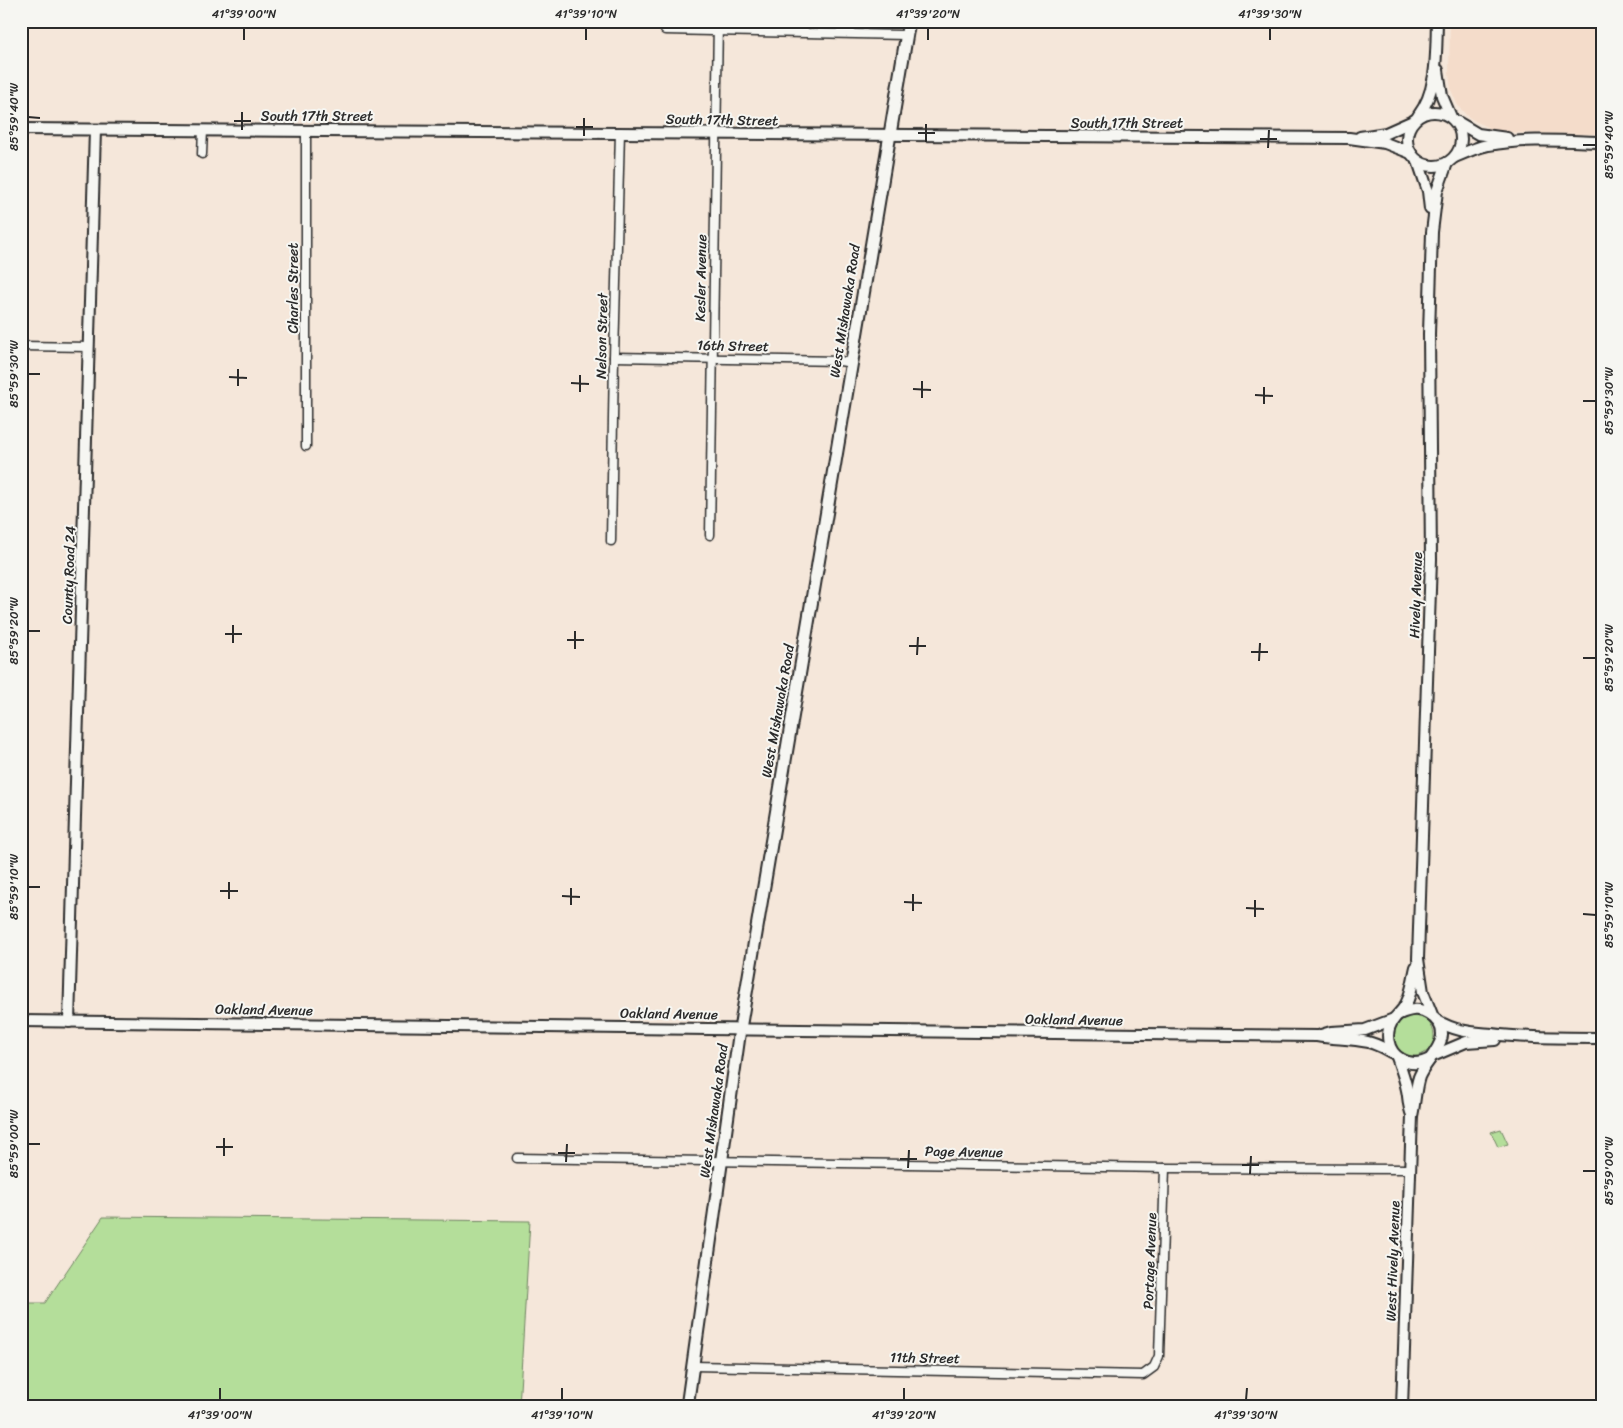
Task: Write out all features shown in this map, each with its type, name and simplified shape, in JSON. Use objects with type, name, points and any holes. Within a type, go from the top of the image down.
[{"type":"main road","name":"West Mishawaka Road","points":[[687,1407],[740,1029],[909,21]]},
{"type":"street","name":"Kesler Avenue","points":[[710,535],[718,21]]},
{"type":"street","points":[[1437,21],[1436,51],[1431,92],[1425,106],[1407,135],[1408,148],[1418,161],[1429,166],[1435,166],[1489,145],[1528,141],[1602,142]]},
{"type":"street","points":[[665,30],[906,35]]},
{"type":"street","points":[[1436,51],[1441,92],[1453,119],[1460,129],[1462,138],[1460,147],[1451,160]]},
{"type":"street","points":[[1350,138],[1386,133],[1432,112],[1442,113],[1478,134],[1528,141]]},
{"type":"street","name":"South 17th Street","points":[[21,129],[1350,138]]},
{"type":"street","name":"County Road 24","points":[[69,1022],[95,130]]},
{"type":"street","points":[[202,154],[203,130]]},
{"type":"street","name":"Charles Street","points":[[306,130],[306,446]]},
{"type":"street","name":"Nelson Street","points":[[611,541],[620,132]]},
{"type":"street","points":[[1350,138],[1385,143],[1411,153]]},
{"type":"street","name":"Hively Avenue","points":[[1412,1116],[1419,1078],[1439,1047],[1441,1038],[1440,1029],[1423,992],[1418,958],[1432,516],[1429,394],[1432,232],[1436,191],[1451,160]]},
{"type":"street","name":"Hively Avenue","points":[[1418,161],[1428,191],[1432,232]]},
{"type":"street","points":[[21,346],[89,347]]},
{"type":"street","name":"16th Street","points":[[614,357],[840,361],[852,363]]},
{"type":"street","name":"Hively Avenue","points":[[1412,1116],[1408,1107],[1408,1092],[1405,1079],[1389,1045],[1387,1036],[1389,1027],[1406,1005],[1418,958]]},
{"type":"street","points":[[1396,1017],[1407,1010],[1416,1010],[1425,1012],[1454,1029],[1466,1032],[1507,1037],[1602,1038]]},
{"type":"street","name":"Oakland Avenue","points":[[1317,1036],[1331,1032],[1365,1030],[1396,1017]]},
{"type":"street","name":"Oakland Avenue","points":[[21,1021],[1317,1036],[1366,1041],[1377,1044],[1395,1055]]},
{"type":"street","points":[[1395,1055],[1405,1062],[1414,1064],[1423,1062],[1466,1042],[1507,1037]]},
{"type":"street","name":"West Hively Avenue","points":[[1402,1407],[1412,1116]]},
{"type":"street","name":"Page Avenue","points":[[516,1158],[1166,1168],[1410,1169]]},
{"type":"street","name":"Portage Avenue","points":[[1154,1367],[1159,1356],[1166,1168]]},
{"type":"street","name":"11th Street","points":[[693,1366],[1143,1375],[1154,1367]]},
{"type":"shaded area","points":[[1450,21],[1602,21],[1602,134],[1520,133],[1492,130],[1468,117],[1458,106],[1451,90],[1449,74]]},
{"type":"green space","points":[[1418,1016],[1425,1019],[1431,1025],[1434,1036],[1433,1044],[1425,1053],[1418,1056],[1410,1056],[1403,1053],[1395,1044],[1394,1032],[1397,1025],[1406,1017]]},
{"type":"green space","points":[[1501,1129],[1508,1144],[1498,1147],[1491,1132]]},
{"type":"green space","points":[[103,1217],[530,1221],[519,1407],[21,1407],[21,1303],[45,1303]]}]
